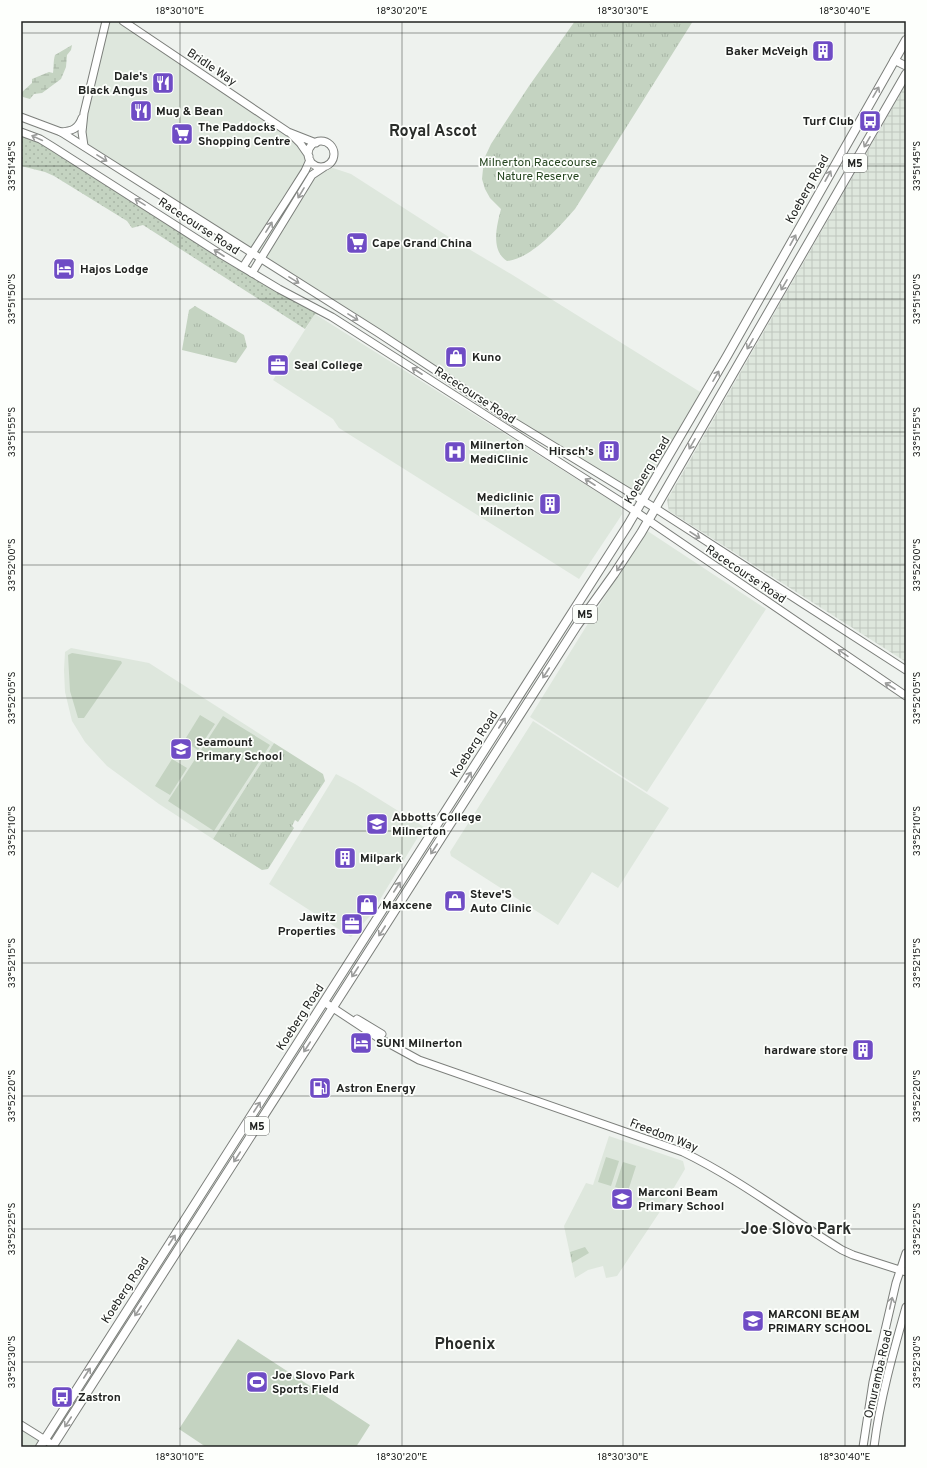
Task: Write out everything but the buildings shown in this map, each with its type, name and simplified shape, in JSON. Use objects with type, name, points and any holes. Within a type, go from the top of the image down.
[{"type":"main road","points":[[84,146],[82,132],[84,114],[106,21]]},
{"type":"main road","name":"Bridle Way","points":[[123,21],[288,132],[300,143],[309,158]]},
{"type":"main road","name":"Koeberg Road","points":[[40,1447],[643,501],[906,40]]},
{"type":"main road","points":[[894,60],[906,66]]},
{"type":"main road","name":"Koeberg Road","points":[[52,1446],[572,632],[614,574],[648,520],[906,74]]},
{"type":"main road","points":[[61,132],[77,127],[84,114]]},
{"type":"main road","name":"Racecourse Road","points":[[21,117],[61,132],[84,146],[402,348],[514,422],[655,508],[906,670]]},
{"type":"main road","name":"Racecourse Road","points":[[21,132],[40,139],[252,273],[332,317],[636,512],[906,696]]},
{"type":"main road","name":"Bridle Way","points":[[288,132],[316,142]]},
{"type":"main road","points":[[243,267],[301,177],[309,158],[310,148],[316,142],[326,142],[333,150],[334,157],[332,161],[312,176],[252,273]]},
{"type":"main road","points":[[309,158],[316,166],[324,167]]},
{"type":"main road","name":"Freedom Way","points":[[325,1000],[390,1040],[399,1048],[419,1060],[683,1152],[700,1160],[767,1201],[842,1250],[903,1271]]},
{"type":"main road","name":"Omuramba Road","points":[[863,1447],[873,1382],[903,1271],[906,1252]]},
{"type":"main road","name":"Omuramba Road","points":[[874,1447],[893,1350],[906,1307]]},
{"type":"main road","points":[[21,1425],[52,1446]]},
{"type":"shaded area","points":[[106,21],[123,21],[288,132],[311,162],[316,166],[330,167],[351,174],[452,239],[705,395],[643,501],[84,146],[83,140],[93,74]]},
{"type":"shaded area","points":[[906,84],[906,662],[669,511],[667,500]]},
{"type":"shaded area","name":"Milnerton MediClinic","points":[[315,314],[621,507],[622,514],[579,579],[339,428],[333,419],[273,380]]},
{"type":"shaded area","points":[[646,530],[766,609],[647,792],[530,717]]},
{"type":"shaded area","name":"Seamount Primary School","points":[[71,648],[149,663],[274,743],[213,839],[159,804],[107,766],[85,742],[72,721],[65,692],[65,652]]},
{"type":"shaded area","points":[[533,721],[669,808],[618,888],[592,872],[558,925],[451,856],[450,852]]},
{"type":"shaded area","name":"Milpark","points":[[336,774],[355,784],[424,827],[370,916],[351,937],[269,884]]},
{"type":"shaded area","name":"Marconi Beam Primary School","points":[[609,1136],[683,1161],[685,1169],[659,1213],[617,1276],[606,1278],[603,1266],[588,1270],[575,1278],[564,1226],[586,1183],[593,1185]]},
{"type":"shaded area","points":[[21,1425],[44,1440],[40,1447],[21,1447]]},
{"type":"green space","name":"Milnerton Racecourse Nature Reserve","points":[[575,21],[693,21],[575,209],[553,233],[526,255],[507,261],[498,250],[496,237],[501,209],[490,198],[485,189],[482,179],[484,159],[491,144],[529,86]]},
{"type":"green space","points":[[72,45],[71,50],[67,55],[66,67],[61,79],[42,93],[34,94],[30,99],[23,97],[21,93],[32,83],[32,79],[49,72],[53,73],[55,55]]},
{"type":"green space","points":[[21,132],[28,134],[332,317],[315,314],[305,329],[143,225],[132,228],[127,221],[54,176],[45,172],[21,166]]},
{"type":"green space","points":[[195,306],[244,335],[247,347],[236,363],[182,350],[189,310]]},
{"type":"green space","points":[[72,653],[121,661],[122,663],[84,718],[78,718],[70,691],[68,655]]},
{"type":"green space","points":[[200,715],[215,724],[198,750],[184,741]]},
{"type":"green space","points":[[223,716],[270,745],[214,831],[168,801]]},
{"type":"green space","points":[[274,743],[323,774],[325,781],[298,822],[295,820],[292,826],[294,828],[268,869],[262,870],[213,839]]},
{"type":"green space","points":[[172,759],[187,768],[170,795],[155,786]]},
{"type":"green space","points":[[606,1157],[619,1161],[611,1186],[598,1182]]},
{"type":"green space","points":[[623,1162],[636,1166],[628,1191],[615,1187]]},
{"type":"green space","points":[[585,1247],[589,1253],[572,1263],[570,1252]]},
{"type":"green space","name":"Joe Slovo Park Sports Field","points":[[238,1339],[370,1425],[356,1447],[206,1447],[179,1429]]},
{"type":"place","name":"Baker McVeigh","points":[[823,51]]},
{"type":"place","name":"Dale's Black Angus","points":[[163,83]]},
{"type":"place","name":"Mug & Bean","points":[[141,111]]},
{"type":"place","name":"Turf Club","points":[[870,121]]},
{"type":"place","name":"The Paddocks Shopping Centre","points":[[182,134]]},
{"type":"place","name":"Cape Grand China","points":[[357,243]]},
{"type":"place","name":"Hajos Lodge","points":[[64,269]]},
{"type":"place","name":"Kuno","points":[[456,357]]},
{"type":"place","name":"Seal College","points":[[278,365]]},
{"type":"place","name":"Hirsch's","points":[[609,451]]},
{"type":"place","name":"Milnerton MediClinic","points":[[455,452]]},
{"type":"place","name":"Mediclinic Milnerton","points":[[550,504]]},
{"type":"place","name":"Seamount Primary School","points":[[181,749]]},
{"type":"place","name":"Abbotts College Milnerton","points":[[377,824]]},
{"type":"place","name":"Milpark","points":[[345,858]]},
{"type":"place","name":"Steve'S Auto Clinic","points":[[455,901]]},
{"type":"place","name":"Maxcene","points":[[367,905]]},
{"type":"place","name":"Jawitz Properties","points":[[352,924]]},
{"type":"place","name":"SUN1 Milnerton","points":[[361,1043]]},
{"type":"place","name":"hardware store","points":[[863,1050]]},
{"type":"place","name":"Astron Energy","points":[[320,1088]]},
{"type":"place","name":"Marconi Beam Primary School","points":[[622,1199]]},
{"type":"place","name":"MARCONI BEAM PRIMARY SCHOOL","points":[[753,1321]]},
{"type":"place","name":"Joe Slovo Park Sports Field","points":[[257,1382]]},
{"type":"place","name":"Zastron","points":[[62,1397]]},
{"type":"district","name":"Royal Ascot","points":[[433,130]]},
{"type":"district","name":"Joe Slovo Park","points":[[796,1228]]},
{"type":"district","name":"Phoenix","points":[[465,1343]]}]
